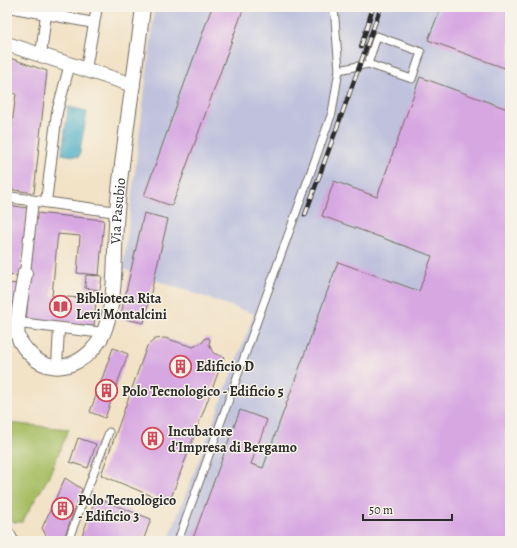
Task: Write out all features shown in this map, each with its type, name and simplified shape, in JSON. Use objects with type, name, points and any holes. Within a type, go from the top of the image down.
[{"type":"street","points":[[9,7],[94,23]]},
{"type":"street","points":[[86,69],[97,7]]},
{"type":"street","name":"Via Pasubio","points":[[103,335],[112,295],[117,212],[143,7]]},
{"type":"street","points":[[41,55],[46,14]]},
{"type":"street","points":[[7,44],[133,85]]},
{"type":"street","points":[[46,202],[57,112],[70,64]]},
{"type":"street","points":[[7,197],[117,212]]},
{"type":"street","points":[[14,329],[59,328],[103,335],[94,349],[83,359],[69,365],[57,366],[48,365],[35,359],[22,344],[14,329],[25,273],[33,201]]},
{"type":"street","points":[[57,366],[59,328]]},
{"type":"street","points":[[7,534],[11,541]]},
{"type":"lane","points":[[178,541],[329,122],[337,90],[339,70],[334,7]]},
{"type":"lane","points":[[339,70],[368,64],[412,79],[421,52],[377,36],[368,64]]},
{"type":"lane","points":[[68,541],[109,432]]},
{"type":"shaded area","points":[[155,7],[510,7],[510,541],[168,541],[254,314],[123,269]]},
{"type":"green space","points":[[7,423],[69,429],[48,478],[22,522],[14,522],[7,519]]},
{"type":"water","points":[[68,107],[87,111],[79,157],[62,154]]},
{"type":"building","points":[[212,7],[244,7],[172,206],[144,196]]},
{"type":"building","points":[[441,7],[510,7],[510,70],[428,40]]},
{"type":"building","points":[[7,57],[47,71],[34,193],[7,189],[7,162],[16,94],[7,91]]},
{"type":"building","points":[[420,77],[510,110],[510,541],[192,541],[240,410],[267,420],[251,464],[263,468],[338,262],[419,291],[432,256],[322,216],[334,181],[377,197]]},
{"type":"building","points":[[7,205],[28,208],[20,276],[7,275]]},
{"type":"building","points":[[36,213],[104,220],[99,275],[77,273],[80,236],[58,234],[57,242],[52,296],[96,299],[94,326],[26,320]]},
{"type":"building","points":[[144,213],[168,219],[144,323],[120,318]]},
{"type":"building","points":[[86,275],[102,276],[100,290],[85,288]]},
{"type":"building","points":[[7,283],[18,284],[15,320],[7,319]]},
{"type":"building","name":"Incubatore d'Impresa di Bergamo","points":[[165,338],[193,347],[203,342],[205,338],[209,338],[209,344],[213,353],[224,357],[169,503],[101,475],[147,346],[155,339]]},
{"type":"building","name":"Polo Tecnologico - Edificio 5","points":[[113,348],[128,354],[105,418],[90,412]]},
{"type":"building","points":[[78,438],[96,444],[88,468],[70,462]]},
{"type":"building","name":"Polo Tecnologico - Edificio 3","points":[[65,478],[82,489],[63,541],[49,541],[42,528]]},
{"type":"building","points":[[96,498],[151,519],[143,541],[80,541]]},
{"type":"building","points":[[34,538],[43,538],[48,541],[29,541]]},
{"type":"railway","points":[[361,47],[373,7]]},
{"type":"railway","points":[[305,215],[381,7]]},
{"type":"place","name":"Biblioteca Rita Levi Montalcini","points":[[60,306]]},
{"type":"place","name":"Edificio D","points":[[180,366]]},
{"type":"place","name":"Polo Tecnologico - Edificio 5","points":[[106,391]]},
{"type":"place","name":"Incubatore d'Impresa di Bergamo","points":[[153,439]]},
{"type":"place","name":"Polo Tecnologico - Edificio 3","points":[[63,508]]}]
